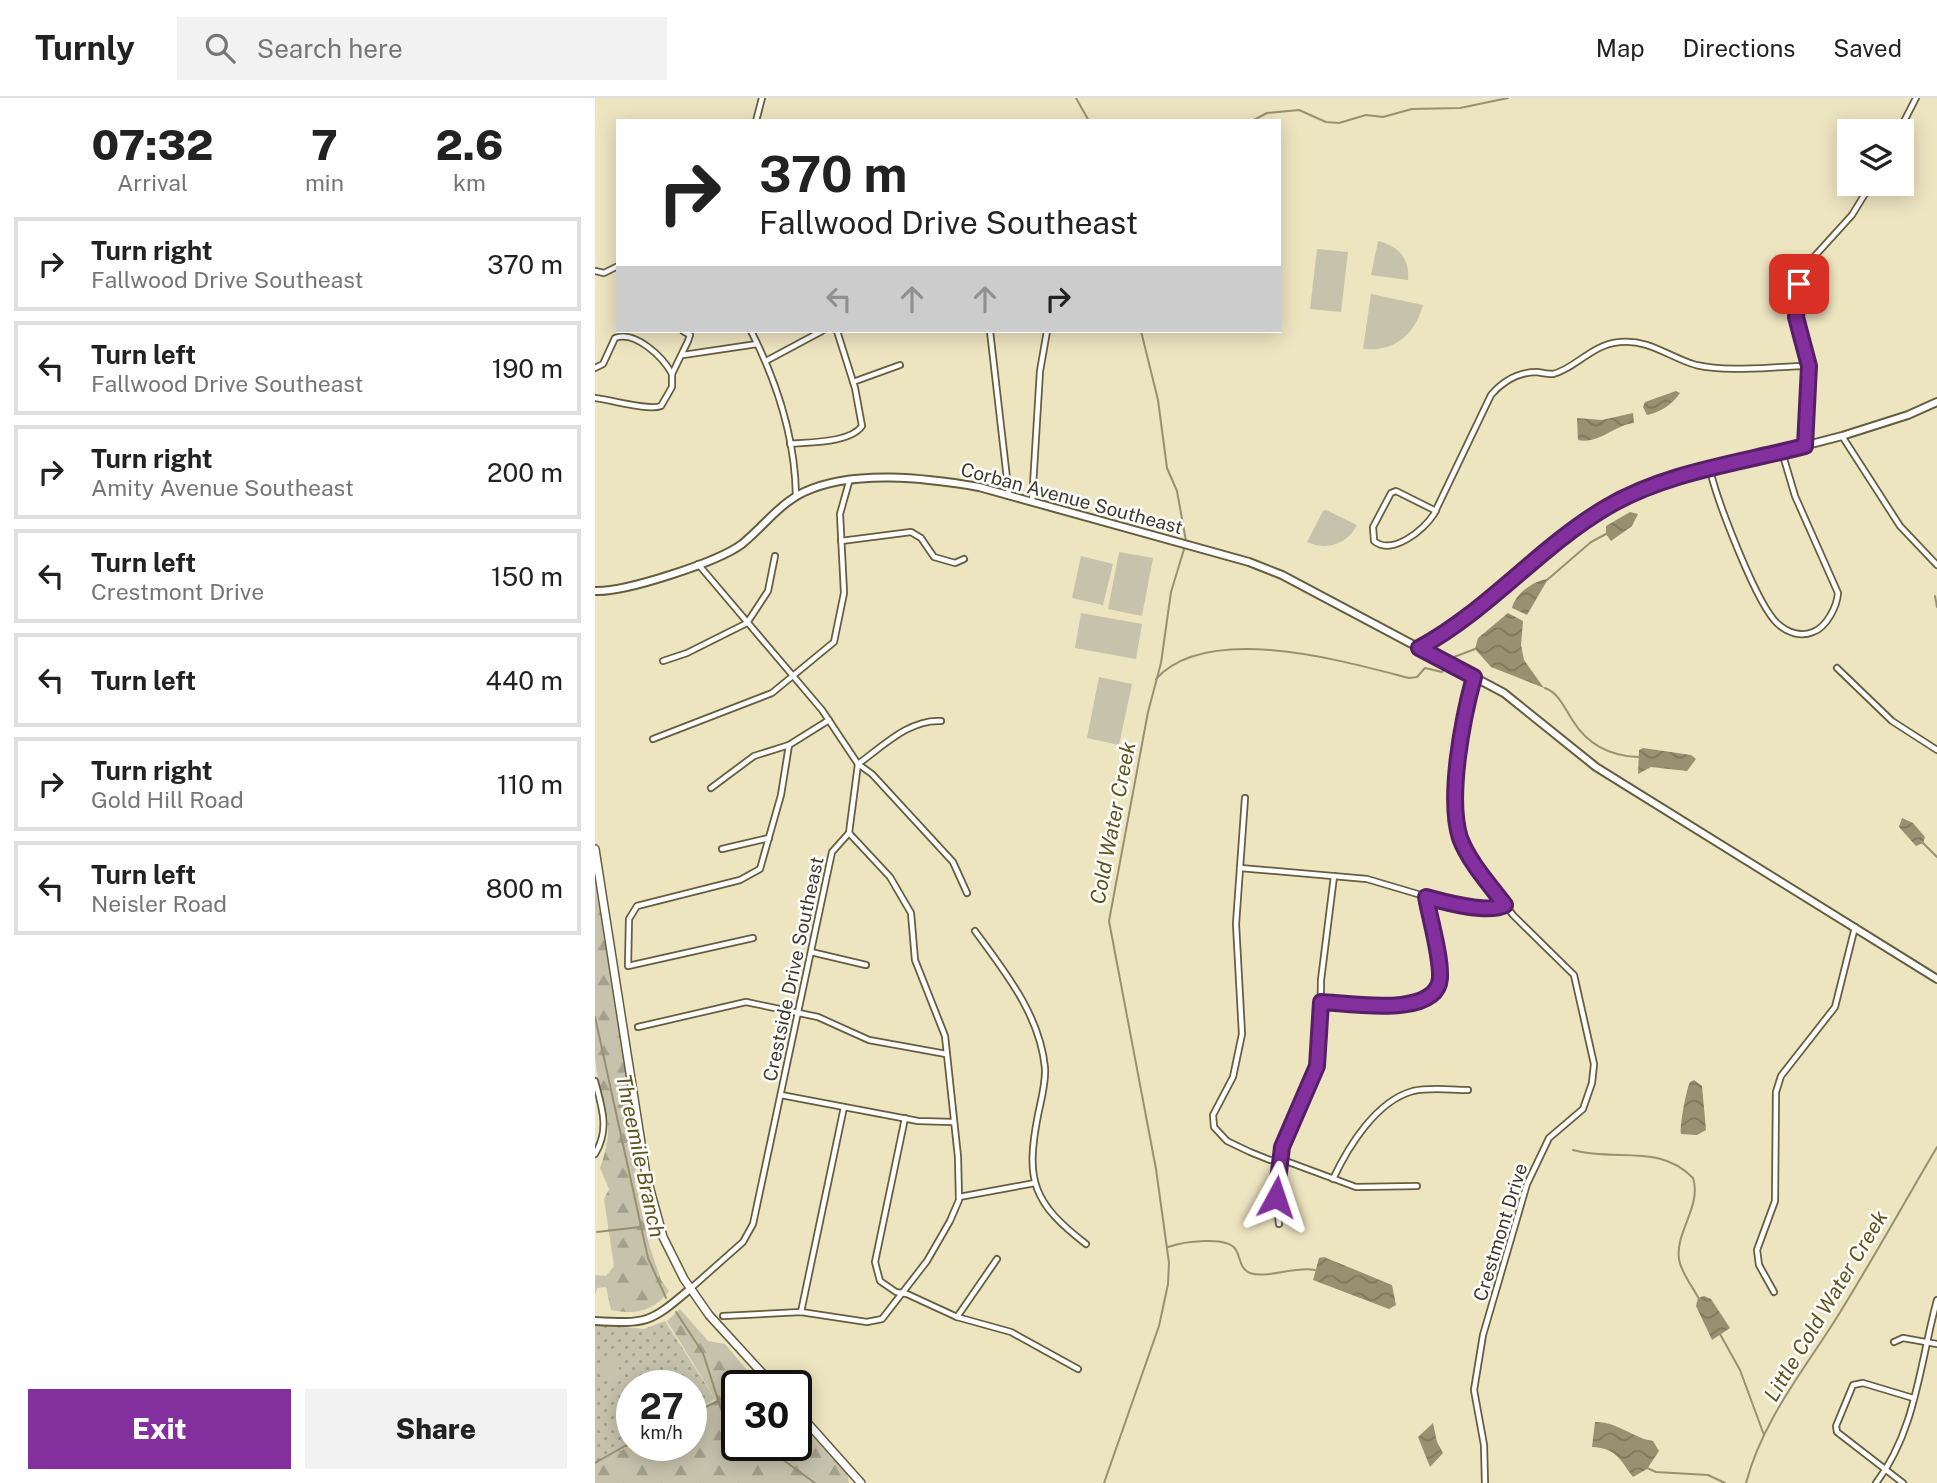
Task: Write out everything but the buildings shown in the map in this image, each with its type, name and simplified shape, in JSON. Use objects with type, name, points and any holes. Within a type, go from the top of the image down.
[{"type":"main road","points":[[1419,648],[1476,612],[1543,553],[1605,508],[1654,485],[1842,436],[1908,415],[1937,402]]},
{"type":"main road","name":"Corban Avenue Southeast","points":[[595,591],[618,590],[698,564],[740,545],[796,496],[815,488],[849,482],[922,479],[1009,496],[1192,546],[1282,575],[1516,701],[1603,771],[1937,979]]},
{"type":"main road","points":[[595,849],[646,1175],[663,1237],[690,1289],[721,1329],[759,1370]]},
{"type":"main road","points":[[595,1321],[643,1322],[659,1315],[690,1289]]},
{"type":"main road","points":[[812,1428],[861,1483]]},
{"type":"street","points":[[757,119],[762,98]]},
{"type":"street","points":[[1905,119],[1916,98]]},
{"type":"street","points":[[1805,446],[1809,366],[1796,317],[1799,284],[1813,258],[1852,215],[1864,196]]},
{"type":"street","points":[[595,271],[604,273],[616,267]]},
{"type":"street","points":[[595,398],[658,407],[667,399],[672,374],[690,335],[686,333]]},
{"type":"street","points":[[752,333],[779,394],[790,444],[796,496]]},
{"type":"street","points":[[766,360],[818,333]]},
{"type":"street","points":[[790,444],[845,436],[859,430],[862,418],[838,333]]},
{"type":"street","points":[[990,333],[1009,496]]},
{"type":"street","points":[[1032,502],[1039,381],[1047,333]]},
{"type":"street","points":[[595,368],[603,364],[615,338],[624,336],[650,349],[672,374]]},
{"type":"street","points":[[1436,511],[1396,491],[1391,492],[1373,527],[1374,541],[1384,545],[1403,540],[1428,523],[1436,511],[1492,396],[1498,387],[1514,376],[1535,372],[1553,374],[1597,348],[1623,341],[1648,344],[1683,360],[1709,366],[1809,366]]},
{"type":"street","points":[[682,355],[757,344]]},
{"type":"street","points":[[853,382],[900,365]]},
{"type":"street","points":[[1842,436],[1900,526],[1937,565]]},
{"type":"street","points":[[1710,470],[1721,508],[1768,611],[1780,626],[1799,635],[1806,635],[1824,626],[1839,593],[1795,496],[1782,452]]},
{"type":"street","points":[[653,739],[772,693],[836,638],[844,593],[840,514],[849,482]]},
{"type":"street","points":[[841,541],[911,532],[921,537],[934,557],[955,563],[964,559]]},
{"type":"street","points":[[663,661],[687,653],[747,623],[770,586],[775,556]]},
{"type":"street","points":[[698,564],[829,720],[858,764],[873,775],[950,857],[967,893]]},
{"type":"street","points":[[1837,667],[1892,721],[1937,750]]},
{"type":"street","name":"Crestmont Drive","points":[[1474,677],[1462,723],[1457,788],[1458,828],[1467,851],[1505,905],[1574,975],[1594,1070],[1583,1110],[1549,1138],[1531,1173],[1485,1327],[1474,1390],[1484,1445],[1485,1483]]},
{"type":"street","points":[[711,788],[754,756],[789,745],[829,720]]},
{"type":"street","points":[[858,764],[902,733],[932,720],[941,720]]},
{"type":"street","points":[[753,938],[628,966],[629,919],[635,907],[644,902],[750,875],[763,864],[781,796],[789,745]]},
{"type":"street","name":"Crestside Drive Southeast","points":[[690,1289],[751,1231],[832,852],[849,833],[858,764]]},
{"type":"street","points":[[1245,798],[1236,924],[1241,1047],[1233,1077],[1214,1110],[1212,1121],[1217,1133],[1235,1145],[1356,1187],[1417,1186]]},
{"type":"street","points":[[723,1316],[801,1312],[878,1321],[936,1248],[959,1197],[943,1030],[915,960],[913,921],[907,901],[890,877],[849,833]]},
{"type":"street","points":[[722,849],[769,838]]},
{"type":"street","points":[[1240,868],[1377,881],[1426,897],[1470,906],[1496,908],[1505,905]]},
{"type":"street","points":[[1279,1224],[1276,1197],[1279,1160],[1284,1140],[1317,1066],[1324,948],[1334,876]]},
{"type":"street","points":[[1321,1002],[1405,1005],[1420,1003],[1432,994],[1440,977],[1426,897]]},
{"type":"street","points":[[1774,1292],[1759,1265],[1757,1250],[1775,1202],[1776,1092],[1781,1076],[1835,1007],[1855,926]]},
{"type":"street","points":[[975,931],[1020,995],[1043,1058],[1045,1076],[1033,1150],[1035,1183],[1053,1217],[1086,1244]]},
{"type":"street","points":[[811,952],[866,965]]},
{"type":"street","points":[[638,1027],[739,1002],[831,1021],[869,1040],[946,1054]]},
{"type":"street","points":[[595,1081],[605,1123],[602,1141],[595,1154]]},
{"type":"street","points":[[1333,1179],[1348,1148],[1397,1098],[1429,1089],[1468,1090]]},
{"type":"street","points":[[781,1095],[905,1118],[953,1122]]},
{"type":"street","points":[[801,1312],[844,1107]]},
{"type":"street","points":[[905,1118],[875,1266],[883,1284],[957,1317],[1011,1332],[1078,1369]]},
{"type":"street","points":[[959,1197],[1035,1183]]},
{"type":"street","points":[[957,1317],[996,1259]]},
{"type":"street","points":[[1876,1483],[1900,1447],[1937,1300]]},
{"type":"street","points":[[1894,1342],[1903,1338],[1937,1344]]},
{"type":"street","points":[[1903,1483],[1837,1432],[1848,1393],[1853,1385],[1863,1382],[1913,1398]]},
{"type":"green space","points":[[1378,241],[1392,246],[1402,254],[1407,266],[1408,280],[1371,275]]},
{"type":"green space","points":[[1317,249],[1348,252],[1341,312],[1310,309]]},
{"type":"green space","points":[[1371,294],[1423,305],[1415,325],[1402,339],[1384,348],[1363,349]]},
{"type":"green space","points":[[1323,511],[1357,525],[1353,532],[1342,541],[1329,546],[1307,542]]},
{"type":"green space","points":[[1119,552],[1153,558],[1142,616],[1108,609]]},
{"type":"green space","points":[[1081,556],[1113,564],[1103,605],[1072,598]]},
{"type":"green space","points":[[1081,613],[1142,624],[1136,659],[1075,648]]},
{"type":"green space","points":[[1099,677],[1132,684],[1119,745],[1087,738]]},
{"type":"green space","points":[[595,879],[636,1137],[635,1183],[649,1244],[661,1280],[669,1291],[651,1307],[629,1312],[611,1310],[606,1287],[597,1288],[595,1295],[595,1275],[606,1276],[614,1266],[604,1199],[609,1189],[600,1168],[608,1135],[608,1122],[595,1057]]},
{"type":"green space","points":[[680,1309],[708,1341],[725,1344],[747,1370],[721,1370],[721,1461],[812,1461],[812,1436],[847,1474],[849,1483],[595,1483],[595,1465],[616,1454],[616,1461],[707,1461],[707,1405],[716,1400],[707,1385],[707,1370],[697,1370],[667,1321]]},
{"type":"green space","points":[[665,1321],[696,1370],[616,1370],[616,1457],[595,1472],[595,1324],[644,1329]]},
{"type":"green space","points":[[613,1357],[620,1370],[616,1370],[616,1380],[609,1383],[599,1365]]},
{"type":"green space","points":[[707,1387],[715,1399],[707,1404]]},
{"type":"water","points":[[1676,391],[1680,393],[1670,404],[1647,415],[1643,407],[1645,402]]},
{"type":"water","points":[[1633,413],[1634,423],[1592,440],[1578,440],[1577,418],[1602,420]]},
{"type":"water","points":[[1630,512],[1638,514],[1632,526],[1611,541],[1606,534],[1606,526]]},
{"type":"water","points":[[1548,579],[1527,615],[1512,608],[1526,589]]},
{"type":"water","points":[[1508,613],[1523,621],[1521,645],[1524,660],[1544,688],[1491,667],[1475,649],[1478,638]]},
{"type":"water","points":[[1643,748],[1691,755],[1696,759],[1687,771],[1651,767],[1638,774],[1639,750]]},
{"type":"water","points":[[1902,818],[1913,823],[1925,837],[1923,843],[1916,846],[1899,827]]},
{"type":"water","points":[[1694,1080],[1702,1086],[1706,1130],[1697,1135],[1681,1134],[1687,1093],[1690,1082]]},
{"type":"water","points":[[1324,1257],[1392,1285],[1396,1305],[1389,1309],[1313,1280],[1319,1258]]},
{"type":"water","points":[[1704,1296],[1711,1299],[1730,1328],[1712,1340],[1696,1306],[1698,1298]]},
{"type":"water","points":[[1595,1422],[1610,1424],[1653,1441],[1659,1451],[1647,1469],[1633,1477],[1613,1453],[1592,1447]]},
{"type":"water","points":[[1433,1423],[1437,1442],[1443,1453],[1430,1467],[1418,1437]]},
{"type":"waterway","name":"Cold Water Creek","points":[[1076,98],[1088,119]]},
{"type":"waterway","points":[[1256,119],[1267,113],[1299,110],[1326,122],[1339,123],[1366,115],[1383,117],[1412,109],[1460,108],[1508,98]]},
{"type":"waterway","name":"Cold Water Creek","points":[[1141,333],[1158,400],[1167,468],[1177,491],[1186,541]]},
{"type":"waterway","points":[[1547,580],[1591,542],[1608,533]]},
{"type":"waterway","name":"Cold Water Creek","points":[[1104,1483],[1159,1326],[1168,1284],[1169,1263],[1156,1169],[1109,921],[1148,712],[1161,663],[1171,592],[1185,546]]},
{"type":"waterway","points":[[1935,596],[1937,607]]},
{"type":"waterway","points":[[1156,679],[1179,662],[1208,652],[1241,649],[1314,656],[1409,678],[1417,677],[1425,668],[1442,672],[1446,667]]},
{"type":"waterway","points":[[1449,662],[1454,657],[1475,649]]},
{"type":"waterway","points":[[1545,688],[1558,697],[1579,729],[1593,743],[1619,754],[1638,757]]},
{"type":"waterway","points":[[1923,843],[1937,857]]},
{"type":"waterway","name":"Threemile Branch","points":[[595,1017],[648,1258],[666,1298]]},
{"type":"waterway","name":"Little Cold Water Creek","points":[[1746,1483],[1753,1460],[1774,1416],[1852,1293],[1937,1147]]},
{"type":"waterway","points":[[1573,1150],[1605,1155],[1651,1157],[1680,1167],[1693,1178],[1694,1199],[1681,1239],[1679,1259],[1699,1299]]},
{"type":"waterway","points":[[597,1232],[640,1227]]},
{"type":"waterway","points":[[1168,1247],[1194,1242],[1224,1242],[1236,1250],[1244,1268],[1250,1273],[1315,1270]]},
{"type":"waterway","name":"Threemile Branch","points":[[676,1312],[703,1353],[721,1409]]},
{"type":"waterway","points":[[1720,1334],[1740,1370],[1764,1435]]},
{"type":"waterway","points":[[707,1406],[718,1401]]},
{"type":"waterway","points":[[595,1463],[616,1451]]},
{"type":"waterway","name":"Threemile Branch","points":[[785,1461],[815,1483]]},
{"type":"waterway","points":[[1645,1467],[1656,1472],[1708,1475],[1725,1483]]},
{"type":"route","points":[[1276,1197],[1279,1160],[1284,1140],[1317,1066],[1321,1045],[1321,1002],[1405,1005],[1424,1000],[1434,991],[1440,980],[1426,897],[1470,906],[1501,908],[1505,905],[1467,851],[1458,828],[1457,788],[1462,723],[1474,677],[1419,648],[1459,625],[1560,540],[1592,516],[1622,499],[1654,485],[1805,446],[1809,366],[1796,317],[1799,284]]}]
